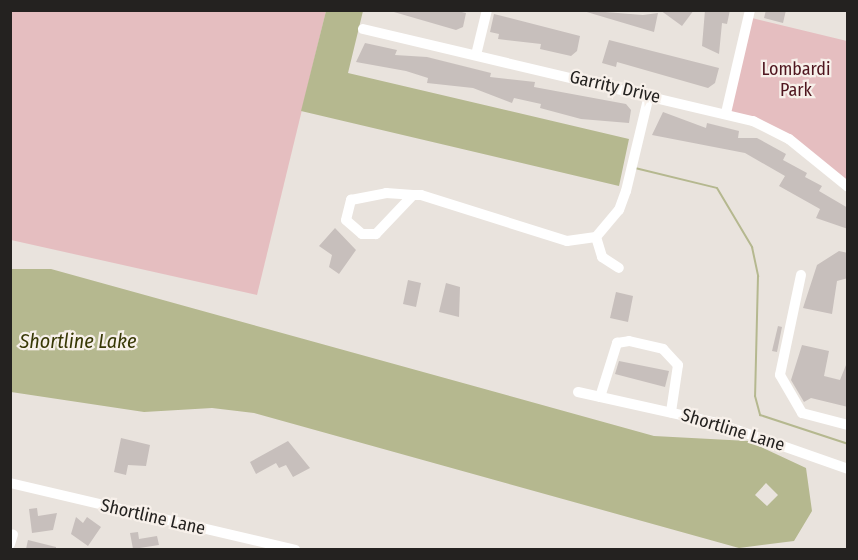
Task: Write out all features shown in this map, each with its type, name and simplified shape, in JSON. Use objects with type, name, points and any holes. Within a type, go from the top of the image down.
[{"type":"street","points":[[476,55],[487,10]]},
{"type":"street","points":[[726,113],[750,10]]},
{"type":"street","name":"Garrity Drive","points":[[363,29],[726,113],[789,139],[848,187]]},
{"type":"street","points":[[413,195],[376,234],[362,234],[346,220],[351,200],[363,194],[413,195],[558,239],[596,237],[619,210],[626,191],[649,95]]},
{"type":"street","points":[[596,237],[602,257],[619,268]]},
{"type":"street","points":[[801,275],[780,375],[801,413],[848,425]]},
{"type":"street","points":[[600,397],[617,343],[629,342],[663,349],[674,360],[671,412]]},
{"type":"street","name":"Shortline Lane","points":[[578,392],[671,412],[833,459],[848,469]]},
{"type":"street","name":"Shortline Lane","points":[[10,483],[295,549]]},
{"type":"green space","points":[[11,11],[326,11],[257,295],[11,240]]},
{"type":"green space","name":"Lombardi Park","points":[[748,17],[847,41],[847,183],[801,143],[726,113]]},
{"type":"water","points":[[326,11],[363,11],[348,73],[629,139],[619,186],[301,111]]},
{"type":"water","name":"Shortline Lake","points":[[11,269],[51,269],[654,436],[748,441],[806,468],[812,511],[794,541],[739,548],[254,413],[212,408],[144,412],[11,392]],"holes":[[[766,483],[778,495],[767,506],[755,495]]]},
{"type":"building","points":[[387,10],[453,10],[466,13],[463,27],[456,30]]},
{"type":"building","points":[[580,10],[643,15],[658,13],[654,32]]},
{"type":"building","points":[[660,10],[694,10],[682,26]]},
{"type":"building","points":[[705,10],[730,10],[727,24],[722,23],[719,54],[702,46]]},
{"type":"building","points":[[766,10],[786,10],[783,23],[764,18]]},
{"type":"building","points":[[494,14],[580,36],[577,51],[571,56],[540,49],[541,44],[498,39],[499,34],[490,32]]},
{"type":"building","points":[[609,40],[719,68],[715,83],[708,88],[617,62],[616,67],[602,63]]},
{"type":"building","points":[[365,43],[397,50],[395,55],[427,57],[491,73],[490,77],[535,82],[534,87],[626,104],[631,110],[629,123],[581,119],[540,108],[541,104],[514,98],[512,103],[473,88],[427,83],[428,78],[406,71],[356,62]]},
{"type":"building","points":[[663,112],[706,128],[707,123],[739,131],[738,138],[757,138],[786,154],[783,160],[807,173],[805,177],[822,186],[819,191],[848,208],[848,229],[816,218],[820,209],[779,186],[785,176],[745,153],[652,135]]},
{"type":"building","points":[[335,228],[356,250],[339,274],[329,267],[332,255],[319,246]]},
{"type":"building","points":[[839,251],[848,253],[848,278],[837,281],[832,314],[803,308],[817,265]]},
{"type":"building","points":[[408,280],[421,283],[416,307],[403,304]]},
{"type":"building","points":[[446,283],[460,287],[459,317],[439,312]]},
{"type":"building","points":[[616,292],[633,296],[628,322],[610,318]]},
{"type":"building","points":[[778,326],[782,327],[777,352],[772,351]]},
{"type":"building","points":[[802,345],[829,351],[824,376],[840,380],[848,360],[848,407],[811,398],[804,402],[791,380]]},
{"type":"building","points":[[619,361],[669,371],[665,387],[615,374]]},
{"type":"building","points":[[121,438],[150,445],[146,466],[128,465],[126,475],[114,472]]},
{"type":"building","points":[[288,441],[310,468],[293,477],[286,465],[279,468],[276,463],[256,474],[250,462]]},
{"type":"building","points":[[37,508],[38,516],[57,513],[53,530],[32,533],[29,509]]},
{"type":"building","points":[[76,517],[83,523],[87,517],[101,527],[88,546],[71,534]]},
{"type":"building","points":[[138,532],[139,539],[157,536],[159,545],[133,549],[130,533]]},
{"type":"building","points":[[28,540],[56,547],[56,549],[26,549]]},
{"type":"waterway","points":[[635,168],[717,188],[752,247],[758,276],[755,396],[760,415],[848,444]]}]
